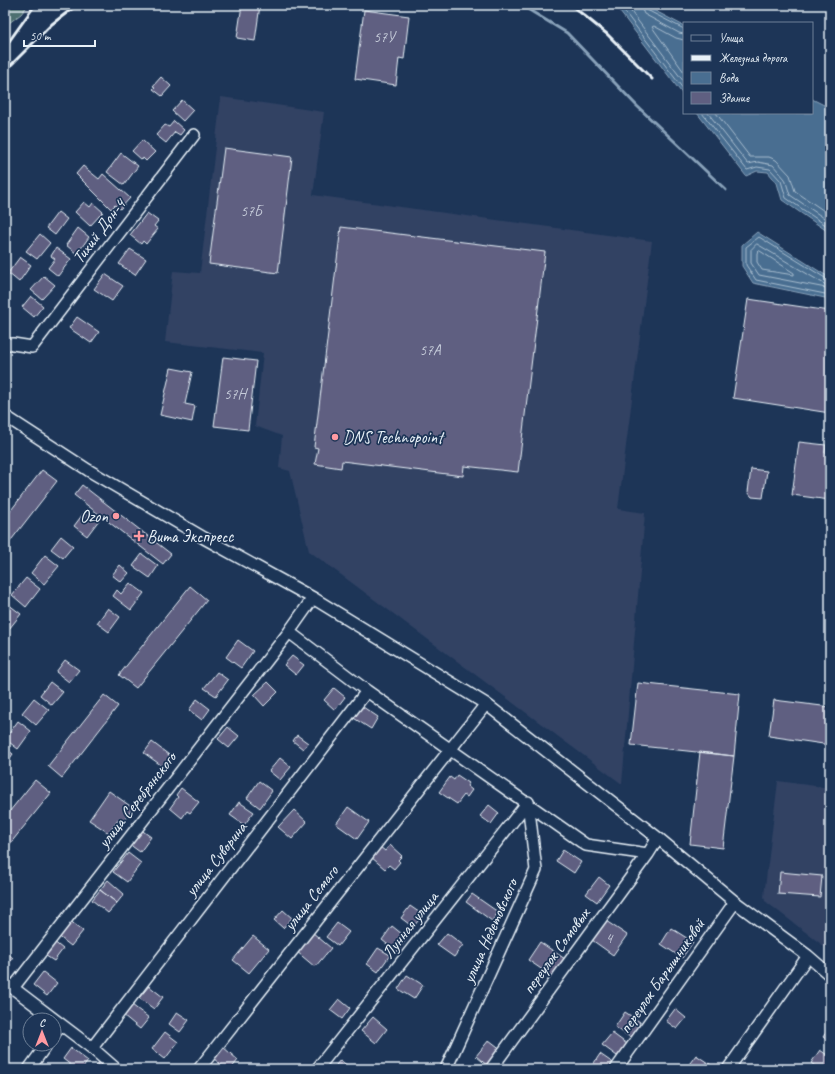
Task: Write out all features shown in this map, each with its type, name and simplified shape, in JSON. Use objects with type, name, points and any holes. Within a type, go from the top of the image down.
[{"type":"street","name":"Тихий Дон-4","points":[[5,344],[32,347],[194,135]]},
{"type":"street","points":[[5,416],[88,470],[204,538],[313,598],[486,704],[658,838],[735,902],[808,956],[830,975]]},
{"type":"street","name":"улица Серебрянского","points":[[9,985],[289,632],[313,598]]},
{"type":"street","points":[[289,632],[367,691],[451,748],[586,844],[648,854]]},
{"type":"street","name":"улица Суворина","points":[[92,1048],[367,691]]},
{"type":"street","name":"улица Семаго","points":[[199,1069],[486,704]]},
{"type":"street","name":"Лунная улица","points":[[318,1069],[528,802]]},
{"type":"street","name":"улица Недетовского","points":[[446,1069],[536,870],[528,802]]},
{"type":"street","name":"переулок Сомовых","points":[[491,1069],[648,854],[658,838]]},
{"type":"street","name":"переулок Барышниковой","points":[[616,1069],[735,902]]},
{"type":"street","points":[[728,1069],[808,956]]},
{"type":"street","points":[[9,985],[44,1012]]},
{"type":"street","points":[[62,1026],[92,1048],[116,1069]]},
{"type":"street","points":[[29,1069],[41,1052]]},
{"type":"shaded area","points":[[221,97],[324,112],[313,195],[652,241],[618,509],[645,513],[622,784],[309,551],[290,471],[279,468],[282,436],[255,426],[263,353],[165,342],[173,271],[200,273]]},
{"type":"shaded area","points":[[778,781],[830,788],[830,951],[765,901],[764,896]]},
{"type":"green space","points":[[5,5],[28,5],[21,14],[5,26]]},
{"type":"water","points":[[619,5],[644,5],[683,25],[683,95],[620,12]]},
{"type":"water","points":[[813,100],[830,108],[830,233],[782,200],[777,183],[768,172],[757,171],[746,176],[698,114],[813,114]]},
{"type":"water","points":[[757,232],[830,278],[830,299],[753,283],[742,266],[742,245]]},
{"type":"building","points":[[242,5],[260,5],[255,41],[237,38]]},
{"type":"building","points":[[364,10],[409,16],[404,59],[399,58],[396,85],[355,79]]},
{"type":"building","points":[[161,77],[171,86],[162,96],[153,89],[155,87],[153,86]]},
{"type":"building","points":[[182,100],[193,110],[183,121],[172,111]]},
{"type":"building","points":[[174,121],[184,130],[180,135],[175,132],[166,143],[156,135],[165,125],[169,127]]},
{"type":"building","points":[[142,140],[155,152],[146,161],[143,158],[142,160],[132,151]]},
{"type":"building","points":[[224,148],[292,157],[278,273],[209,264]]},
{"type":"building","points":[[121,153],[138,166],[124,185],[107,172]]},
{"type":"building","points":[[83,166],[99,179],[103,174],[130,198],[120,209],[115,205],[111,209],[76,174]]},
{"type":"building","points":[[84,202],[90,207],[93,203],[103,212],[90,226],[75,212]]},
{"type":"building","points":[[58,212],[67,219],[55,235],[46,228]]},
{"type":"building","points":[[147,213],[158,221],[154,226],[158,229],[146,244],[143,241],[141,244],[130,235]]},
{"type":"building","points":[[341,227],[545,252],[518,472],[464,466],[463,476],[342,461],[341,468],[315,464],[318,448],[314,447]]},
{"type":"building","points":[[78,228],[89,237],[77,254],[66,245]]},
{"type":"building","points":[[40,234],[50,243],[37,259],[26,251]]},
{"type":"building","points":[[56,248],[71,259],[58,276],[48,268],[55,259],[51,256]]},
{"type":"building","points":[[130,249],[146,259],[135,275],[119,264]]},
{"type":"building","points":[[20,257],[31,265],[19,282],[8,273]]},
{"type":"building","points":[[105,274],[123,286],[112,301],[94,289]]},
{"type":"building","points":[[44,276],[55,285],[42,299],[31,290]]},
{"type":"building","points":[[31,296],[43,306],[34,317],[22,307]]},
{"type":"building","points":[[748,299],[830,311],[830,413],[733,398]]},
{"type":"building","points":[[77,317],[99,332],[91,343],[69,328]]},
{"type":"building","points":[[223,357],[256,361],[248,430],[214,426]]},
{"type":"building","points":[[171,368],[192,372],[185,404],[195,406],[192,422],[160,415]]},
{"type":"building","points":[[799,442],[826,445],[825,453],[830,453],[830,500],[792,495]]},
{"type":"building","points":[[751,469],[767,471],[763,498],[752,497],[748,492]]},
{"type":"building","points":[[42,470],[57,481],[5,548],[5,518]]},
{"type":"building","points":[[82,485],[171,554],[163,564],[74,495]]},
{"type":"building","points":[[86,510],[99,520],[87,536],[74,526]]},
{"type":"building","points":[[61,536],[73,546],[63,558],[51,549]]},
{"type":"building","points":[[142,554],[158,566],[150,578],[133,566]]},
{"type":"building","points":[[45,555],[59,566],[44,584],[31,573]]},
{"type":"building","points":[[120,565],[129,573],[121,582],[112,575]]},
{"type":"building","points":[[26,578],[40,589],[26,607],[12,595]]},
{"type":"building","points":[[130,583],[144,593],[131,610],[113,596],[117,590],[121,594]]},
{"type":"building","points":[[190,586],[207,600],[136,688],[119,675]]},
{"type":"building","points":[[8,604],[21,614],[9,629],[5,626],[5,607]]},
{"type":"building","points":[[108,608],[120,617],[109,632],[97,623]]},
{"type":"building","points":[[238,640],[253,651],[241,668],[226,657]]},
{"type":"building","points":[[292,656],[304,665],[296,675],[284,665]]},
{"type":"building","points":[[65,660],[79,670],[69,682],[56,672]]},
{"type":"building","points":[[217,672],[228,680],[216,696],[204,688]]},
{"type":"building","points":[[50,682],[63,692],[52,705],[40,695]]},
{"type":"building","points":[[268,682],[278,692],[264,706],[254,695]]},
{"type":"building","points":[[638,683],[740,694],[734,756],[631,745]]},
{"type":"building","points":[[334,688],[345,697],[335,710],[324,700]]},
{"type":"building","points":[[104,695],[118,706],[62,778],[48,766]]},
{"type":"building","points":[[34,698],[49,710],[36,725],[22,713]]},
{"type":"building","points":[[197,699],[210,709],[202,720],[189,710]]},
{"type":"building","points":[[774,700],[830,707],[830,745],[769,736]]},
{"type":"building","points":[[360,705],[378,717],[371,729],[352,717]]},
{"type":"building","points":[[18,721],[31,731],[18,749],[5,739]]},
{"type":"building","points":[[228,727],[239,736],[229,748],[218,739]]},
{"type":"building","points":[[297,735],[308,743],[303,749],[293,741]]},
{"type":"building","points":[[152,742],[173,758],[165,768],[144,753]]},
{"type":"building","points":[[5,748],[13,754],[5,765]]},
{"type":"building","points":[[700,752],[734,756],[723,848],[690,844]]},
{"type":"building","points":[[280,758],[291,767],[280,780],[269,771]]},
{"type":"building","points":[[457,775],[469,783],[467,786],[472,790],[467,797],[464,795],[457,804],[439,792],[450,777],[454,780]]},
{"type":"building","points":[[35,780],[51,793],[5,850],[5,817]]},
{"type":"building","points":[[259,781],[272,791],[260,808],[247,798]]},
{"type":"building","points":[[181,788],[199,802],[190,813],[187,811],[182,818],[170,808],[178,797],[176,795]]},
{"type":"building","points":[[109,791],[133,808],[123,822],[119,819],[109,833],[89,820]]},
{"type":"building","points":[[239,802],[254,812],[244,825],[230,815]]},
{"type":"building","points":[[489,805],[499,813],[491,824],[480,816]]},
{"type":"building","points":[[348,807],[369,822],[357,839],[336,824]]},
{"type":"building","points":[[294,810],[307,822],[292,839],[278,827]]},
{"type":"building","points":[[140,829],[151,837],[140,852],[129,844]]},
{"type":"building","points":[[390,845],[402,856],[398,860],[400,862],[394,869],[389,865],[385,869],[371,857],[380,847],[385,851]]},
{"type":"building","points":[[563,850],[581,862],[574,873],[556,861]]},
{"type":"building","points":[[128,853],[141,863],[127,882],[113,872]]},
{"type":"building","points":[[780,872],[822,876],[820,897],[778,894]]},
{"type":"building","points":[[599,877],[609,885],[597,902],[586,894]]},
{"type":"building","points":[[108,880],[124,894],[117,903],[100,890]]},
{"type":"building","points":[[100,890],[117,903],[108,913],[92,900]]},
{"type":"building","points":[[472,894],[498,912],[492,921],[466,902]]},
{"type":"building","points":[[410,906],[423,915],[413,927],[401,918]]},
{"type":"building","points":[[283,910],[292,918],[283,928],[274,920]]},
{"type":"building","points":[[69,920],[83,931],[71,946],[57,935]]},
{"type":"building","points":[[606,921],[627,935],[613,955],[592,940]]},
{"type":"building","points":[[337,923],[349,932],[338,946],[326,937]]},
{"type":"building","points":[[392,926],[407,938],[397,952],[382,940]]},
{"type":"building","points":[[671,928],[693,942],[682,958],[661,944]]},
{"type":"building","points":[[312,932],[331,948],[315,967],[296,951]]},
{"type":"building","points":[[447,933],[463,945],[454,957],[437,945]]},
{"type":"building","points":[[253,936],[269,949],[249,973],[233,960]]},
{"type":"building","points":[[53,941],[63,949],[54,961],[43,954]]},
{"type":"building","points":[[540,942],[565,959],[553,977],[528,960]]},
{"type":"building","points":[[378,948],[390,955],[378,972],[367,964]]},
{"type":"building","points":[[5,951],[13,958],[5,968]]},
{"type":"building","points":[[43,972],[57,983],[47,996],[33,985]]},
{"type":"building","points":[[407,975],[423,985],[414,999],[398,989]]},
{"type":"building","points":[[149,986],[163,997],[154,1009],[139,998]]},
{"type":"building","points":[[339,999],[350,1008],[342,1019],[330,1010]]},
{"type":"building","points":[[132,1005],[149,1018],[140,1029],[123,1015]]},
{"type":"building","points":[[675,1009],[686,1018],[677,1029],[666,1021]]},
{"type":"building","points":[[177,1012],[189,1020],[180,1032],[169,1024]]},
{"type":"building","points":[[625,1012],[640,1022],[630,1037],[615,1027]]},
{"type":"building","points":[[373,1017],[387,1029],[376,1043],[361,1031]]},
{"type":"building","points":[[830,1027],[830,1042],[823,1037]]},
{"type":"building","points":[[165,1032],[178,1042],[165,1059],[152,1049]]},
{"type":"building","points":[[612,1033],[627,1044],[617,1056],[602,1045]]},
{"type":"building","points":[[489,1040],[502,1050],[489,1067],[476,1056]]},
{"type":"building","points":[[223,1047],[238,1060],[231,1069],[226,1069],[213,1058]]},
{"type":"building","points":[[71,1048],[88,1061],[82,1069],[76,1069],[63,1059]]},
{"type":"building","points":[[820,1050],[830,1057],[829,1069],[819,1069],[811,1063]]},
{"type":"building","points":[[600,1054],[613,1063],[608,1069],[590,1069]]},
{"type":"building","points":[[696,1055],[711,1065],[708,1069],[690,1069],[687,1067]]},
{"type":"building","points":[[340,1060],[352,1069],[333,1069]]},
{"type":"building","points":[[99,1062],[109,1069],[94,1069]]},
{"type":"waterway","points":[[521,5],[567,33],[637,106],[726,190]]},
{"type":"railway","points":[[5,47],[35,5]]},
{"type":"railway","points":[[5,71],[52,24],[77,5]]},
{"type":"railway","points":[[571,5],[607,34],[652,79]]},
{"type":"place","name":"DNS Technopoint","points":[[335,437]]},
{"type":"place","name":"Ozon","points":[[116,516]]},
{"type":"place","name":"Вита Экспресс","points":[[139,536]]}]
